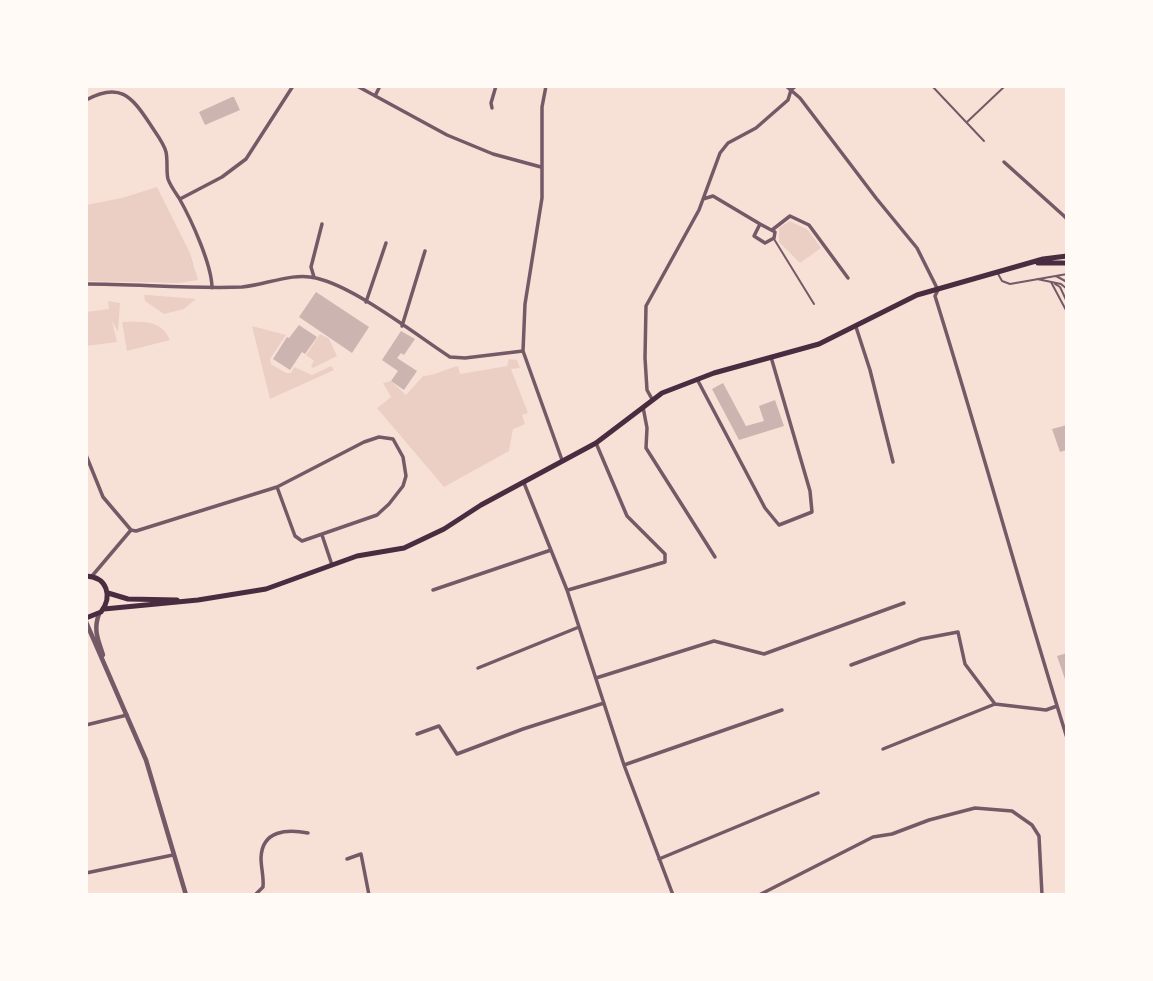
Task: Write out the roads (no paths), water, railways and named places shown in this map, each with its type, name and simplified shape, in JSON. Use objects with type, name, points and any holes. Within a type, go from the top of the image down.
[{"type":"main road","points":[[86,620],[102,611],[266,589],[357,556],[404,548],[444,529],[481,505],[596,443],[652,399],[697,379],[819,344],[916,295],[997,271],[1067,256]]},
{"type":"main road","points":[[1028,264],[1067,263]]},
{"type":"main road","points":[[89,576],[102,582],[108,593],[128,599],[198,600]]},
{"type":"main road","points":[[102,611],[108,593]]},
{"type":"street","points":[[180,199],[230,172],[246,159],[293,86]]},
{"type":"street","points":[[357,86],[422,123],[468,145],[541,167]]},
{"type":"street","points":[[375,96],[380,86]]},
{"type":"street","points":[[492,108],[496,86]]},
{"type":"street","points":[[546,86],[542,107],[542,198],[525,304],[523,351],[562,460]]},
{"type":"street","points":[[786,86],[800,97],[917,248],[938,290],[935,296],[963,384],[1018,582],[1067,738]]},
{"type":"street","points":[[652,399],[647,390],[646,306],[703,199],[720,153],[728,143],[755,128],[788,100],[791,90],[796,86]]},
{"type":"street","points":[[86,100],[110,91],[126,96],[138,107],[166,149],[168,180],[180,199],[212,273],[212,288]]},
{"type":"street","points":[[1004,162],[1066,219],[1067,231]]},
{"type":"street","points":[[708,184],[713,196],[760,223],[775,232],[774,238],[765,243],[754,236],[760,223]]},
{"type":"street","points":[[703,199],[713,196]]},
{"type":"street","points":[[772,230],[790,216],[809,225],[848,278]]},
{"type":"street","points":[[314,277],[311,267],[322,224]]},
{"type":"street","points":[[366,302],[386,243]]},
{"type":"street","points":[[402,326],[425,251]]},
{"type":"street","points":[[86,284],[212,288],[314,277],[366,302],[450,357],[465,358],[523,351]]},
{"type":"street","points":[[856,327],[870,370],[893,462]]},
{"type":"street","points":[[697,379],[765,508],[779,525],[812,512],[810,491],[771,357]]},
{"type":"street","points":[[643,407],[647,428],[646,448],[715,557]]},
{"type":"street","points":[[89,576],[131,530],[167,522],[277,487],[364,442],[379,437],[393,439],[406,468],[403,486],[377,515],[302,541],[295,536],[277,487]]},
{"type":"street","points":[[567,590],[665,562],[665,554],[627,516],[596,443]]},
{"type":"street","points":[[86,455],[103,497],[131,530]]},
{"type":"street","points":[[524,482],[567,590],[624,765],[673,895]]},
{"type":"street","points":[[322,535],[332,565]]},
{"type":"street","points":[[433,590],[551,550]]},
{"type":"street","points":[[596,678],[714,641],[764,653],[904,603]]},
{"type":"street","points":[[102,611],[95,625],[95,632],[106,666]]},
{"type":"street","points":[[86,620],[146,760],[186,895]]},
{"type":"street","points":[[478,668],[579,627]]},
{"type":"street","points":[[851,665],[921,639],[958,632],[965,664],[995,704]]},
{"type":"street","points":[[417,734],[439,726],[457,754],[604,703]]},
{"type":"street","points":[[883,749],[995,704],[1046,710],[1057,706]]},
{"type":"street","points":[[624,765],[782,710]]},
{"type":"street","points":[[86,725],[127,715]]},
{"type":"street","points":[[659,859],[818,793]]},
{"type":"street","points":[[759,895],[881,835],[975,808],[1012,811],[1032,825],[1039,836],[1042,895]]},
{"type":"street","points":[[255,895],[263,887],[261,860],[266,842],[272,836],[290,829],[308,833]]},
{"type":"street","points":[[86,873],[175,854]]},
{"type":"street","points":[[347,859],[361,855],[369,895]]},
{"type":"lane","points":[[932,86],[984,141]]},
{"type":"lane","points":[[967,122],[1005,86]]},
{"type":"lane","points":[[774,238],[814,304]]},
{"type":"lane","points":[[997,271],[1002,281],[1010,284],[1067,274]]},
{"type":"lane","points":[[1053,275],[1067,282]]},
{"type":"lane","points":[[1036,279],[1067,289]]},
{"type":"lane","points":[[1051,282],[1060,287],[1067,302]]},
{"type":"lane","points":[[1051,282],[1067,312]]}]
